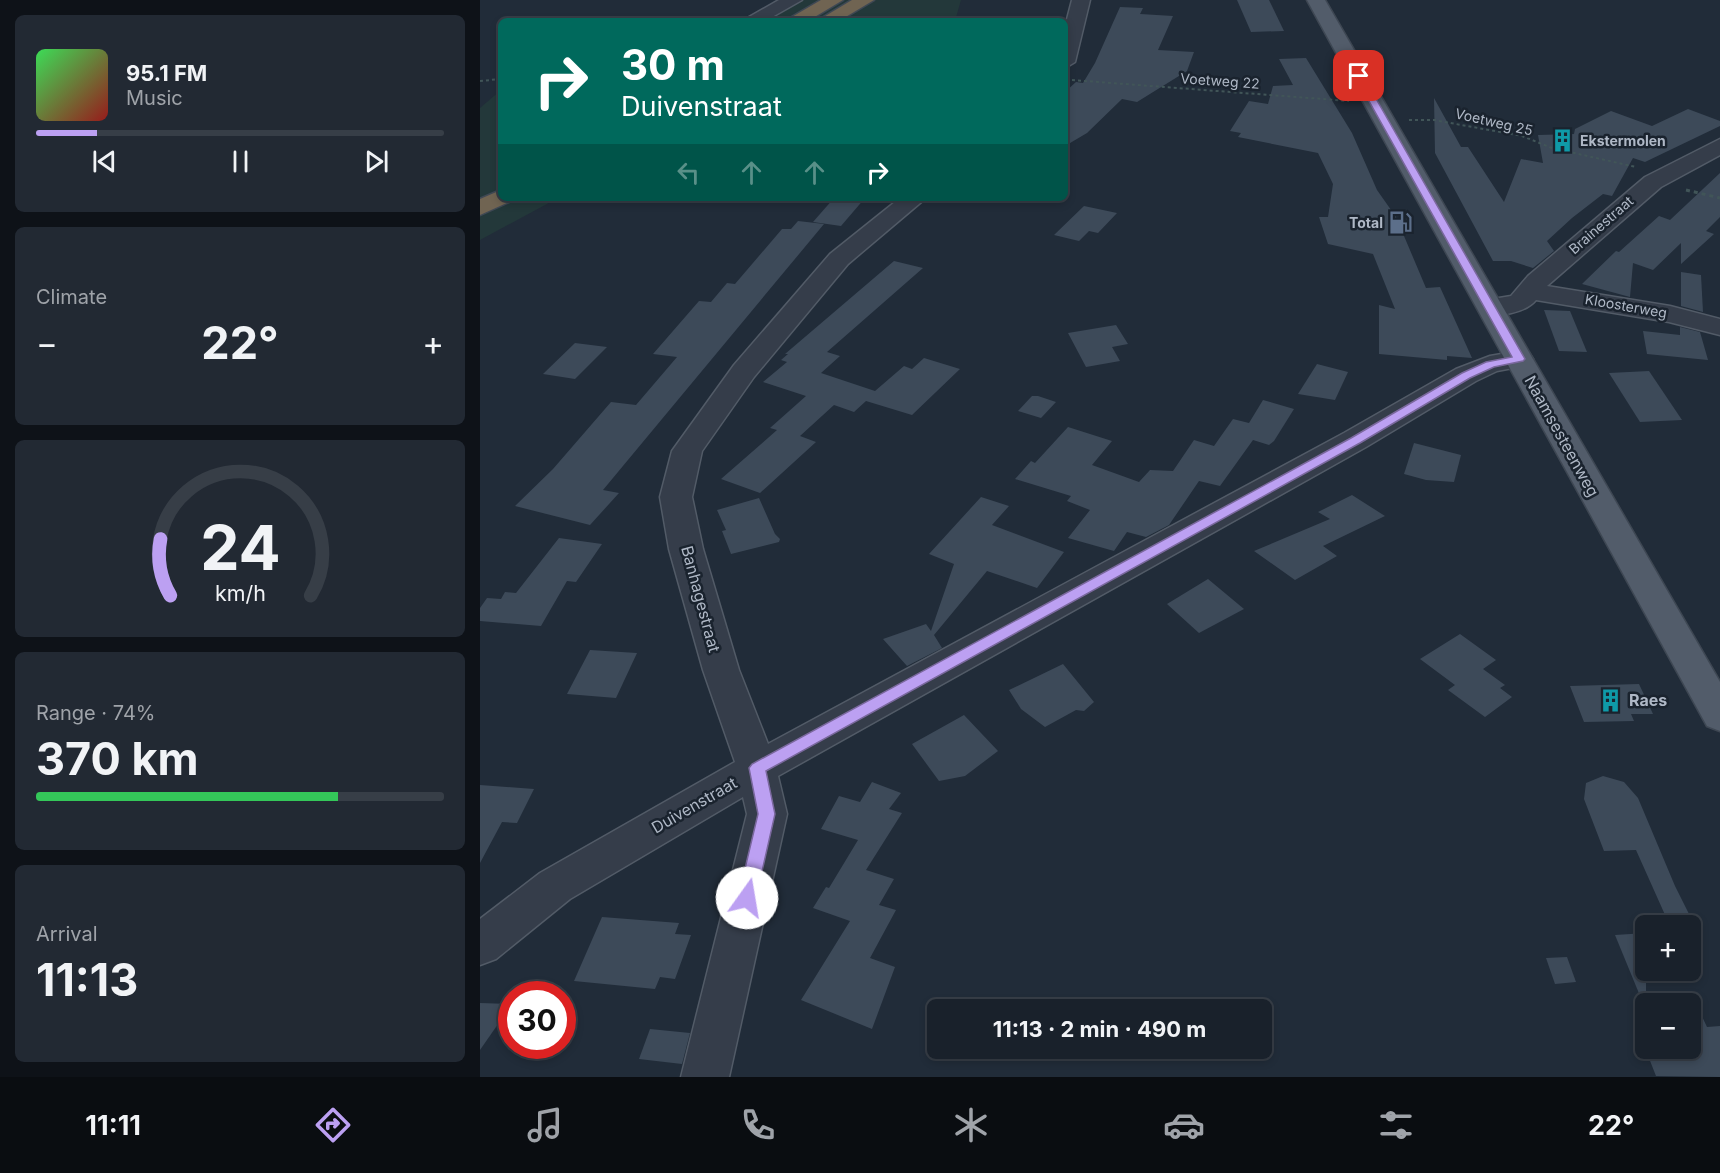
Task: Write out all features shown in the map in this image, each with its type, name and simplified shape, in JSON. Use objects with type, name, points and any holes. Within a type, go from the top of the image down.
[{"type":"highway","points":[[800,18],[834,0]]},
{"type":"highway","points":[[832,18],[865,0]]},
{"type":"highway","points":[[480,186],[498,177]]},
{"type":"highway","points":[[480,208],[498,199]]},
{"type":"main road","name":"Naamsesteenweg","points":[[1316,0],[1720,716]]},
{"type":"street","points":[[757,18],[793,0]]},
{"type":"street","points":[[1068,52],[1081,0]]},
{"type":"street","name":"Brainestraat","points":[[1490,307],[1515,305],[1531,291],[1538,281],[1603,223],[1653,182],[1720,146]]},
{"type":"street","name":"Banhagestraat","points":[[705,1077],[766,814],[757,768],[720,670],[686,549],[676,496],[687,451],[744,371],[839,259],[910,201]]},
{"type":"street","name":"Kloosterweg","points":[[1531,291],[1670,314],[1720,327]]},
{"type":"street","name":"Duivenstraat","points":[[480,945],[555,886],[757,768],[1355,440],[1466,375],[1490,364],[1519,359]]},
{"type":"path","points":[[480,81],[498,79]]},
{"type":"path","name":"Voetweg 22","points":[[1068,79],[1379,112]]},
{"type":"path","name":"Voetweg 25","points":[[1379,112],[1522,136],[1552,148],[1668,174]]},
{"type":"green space","points":[[795,0],[961,0],[956,18],[760,18]]},
{"type":"green space","points":[[498,93],[498,201],[552,201],[480,240],[480,108]]},
{"type":"building","points":[[1237,0],[1269,0],[1284,31],[1251,32]]},
{"type":"building","points":[[1120,7],[1143,8],[1140,14],[1173,16],[1158,50],[1194,52],[1187,71],[1137,102],[1122,99],[1087,133],[1068,144],[1068,89],[1076,82],[1083,83],[1095,63]]},
{"type":"building","points":[[1306,58],[1352,133],[1377,190],[1396,217],[1426,288],[1440,287],[1472,358],[1447,356],[1447,360],[1379,354],[1379,305],[1395,309],[1373,254],[1328,244],[1319,217],[1328,217],[1333,184],[1318,153],[1238,137],[1241,133],[1230,131],[1249,101],[1268,104],[1273,86],[1293,85],[1279,59]]},
{"type":"building","points":[[1434,98],[1461,147],[1468,147],[1504,202],[1521,159],[1543,163],[1538,135],[1574,134],[1575,129],[1611,111],[1652,126],[1688,109],[1720,121],[1720,126],[1645,162],[1633,158],[1612,196],[1603,194],[1572,218],[1547,241],[1554,251],[1533,268],[1511,261],[1493,261],[1435,153]]},
{"type":"building","points":[[1720,173],[1720,217],[1706,231],[1714,234],[1681,264],[1681,243],[1653,270],[1633,263],[1630,297],[1582,284],[1616,251],[1619,252],[1659,216],[1670,220]]},
{"type":"building","points":[[831,201],[862,201],[841,226],[813,222]]},
{"type":"building","points":[[1084,206],[1117,213],[1098,233],[1089,231],[1079,241],[1054,235]]},
{"type":"building","points":[[798,221],[824,224],[603,490],[619,493],[590,525],[515,506],[553,469],[611,402],[636,405],[677,357],[653,354],[699,301],[711,302],[727,283],[735,284],[782,229],[791,229]]},
{"type":"building","points":[[894,261],[923,268],[827,352],[840,356],[821,373],[875,391],[904,366],[912,369],[924,358],[960,369],[912,415],[866,401],[854,412],[834,405],[800,436],[816,442],[760,493],[721,479],[777,430],[770,428],[806,396],[763,382],[787,362],[781,360],[788,354],[785,354]]},
{"type":"building","points":[[1681,272],[1701,275],[1703,312],[1681,306]]},
{"type":"building","points":[[1544,310],[1570,311],[1587,352],[1559,351]]},
{"type":"building","points":[[1116,325],[1128,344],[1112,347],[1120,361],[1086,367],[1068,333]]},
{"type":"building","points":[[1680,327],[1700,332],[1708,360],[1647,354],[1643,331],[1680,335]]},
{"type":"building","points":[[575,343],[607,347],[575,379],[543,374]]},
{"type":"building","points":[[1317,364],[1348,372],[1335,400],[1298,394]]},
{"type":"building","points":[[1649,371],[1682,420],[1640,422],[1609,373]]},
{"type":"building","points":[[1032,396],[1056,402],[1041,418],[1018,411]]},
{"type":"building","points":[[1263,400],[1294,409],[1274,441],[1269,445],[1253,440],[1220,486],[1199,481],[1169,525],[1146,537],[1127,532],[1114,551],[1068,538],[1090,510],[1067,501],[1071,496],[1015,479],[1031,461],[1035,463],[1068,427],[1112,441],[1092,465],[1139,482],[1150,470],[1173,471],[1194,440],[1214,446],[1233,419],[1249,423]]},
{"type":"building","points":[[1414,443],[1461,455],[1454,482],[1426,480],[1404,474]]},
{"type":"building","points":[[1352,495],[1385,516],[1323,546],[1337,556],[1295,580],[1254,551],[1330,519],[1318,512]]},
{"type":"building","points":[[981,497],[1009,506],[992,525],[1064,552],[1037,588],[987,571],[934,635],[942,648],[907,666],[883,639],[926,624],[931,631],[954,564],[929,554]]},
{"type":"building","points":[[759,498],[775,534],[780,539],[779,542],[731,554],[722,531],[726,530],[717,510]]},
{"type":"building","points":[[559,538],[602,544],[576,582],[567,581],[541,626],[480,621],[480,608],[487,598],[501,599],[505,592],[516,593]]},
{"type":"building","points":[[1208,579],[1244,609],[1199,633],[1167,604]]},
{"type":"building","points":[[1460,634],[1496,660],[1483,669],[1505,685],[1500,688],[1512,697],[1485,717],[1448,690],[1455,685],[1420,659]]},
{"type":"building","points":[[590,650],[637,653],[616,698],[567,694]]},
{"type":"building","points":[[1063,664],[1094,702],[1084,711],[1076,710],[1045,727],[1021,709],[1009,690]]},
{"type":"building","name":"Raes","points":[[1639,684],[1653,714],[1631,714],[1634,721],[1584,722],[1570,686]]},
{"type":"building","points":[[964,715],[998,751],[965,776],[939,781],[912,744]]},
{"type":"building","points":[[1603,776],[1624,782],[1638,798],[1690,915],[1665,915],[1636,850],[1604,851],[1584,799],[1586,783]]},
{"type":"building","points":[[872,782],[901,793],[889,809],[902,813],[866,870],[894,879],[879,905],[896,910],[870,958],[895,967],[872,1029],[801,1000],[850,921],[813,908],[826,887],[829,888],[858,840],[821,829],[839,796],[860,802]]},
{"type":"building","points":[[480,785],[534,789],[517,823],[502,822],[480,863]]},
{"type":"building","points":[[602,917],[679,923],[675,934],[691,935],[675,979],[660,977],[655,989],[574,981]]},
{"type":"building","points":[[1635,934],[1635,981],[1646,981],[1646,993],[1639,993],[1615,935]]},
{"type":"building","points":[[1567,957],[1576,982],[1555,984],[1546,958]]},
{"type":"building","points":[[480,1003],[498,1004],[498,1024],[480,1050]]},
{"type":"building","points":[[1701,1014],[1707,1027],[1720,1026],[1720,1077],[1656,1076],[1649,1059],[1701,1059]]},
{"type":"building","points":[[650,1029],[690,1033],[682,1064],[639,1059]]},
{"type":"place","name":"Ekstermolen","points":[[1562,141]]},
{"type":"place","name":"Total","points":[[1401,223]]},
{"type":"place","name":"Raes","points":[[1611,700]]},
{"type":"route","points":[[747,898],[766,814],[757,768],[1355,440],[1466,375],[1483,366],[1519,359],[1359,76]]}]
